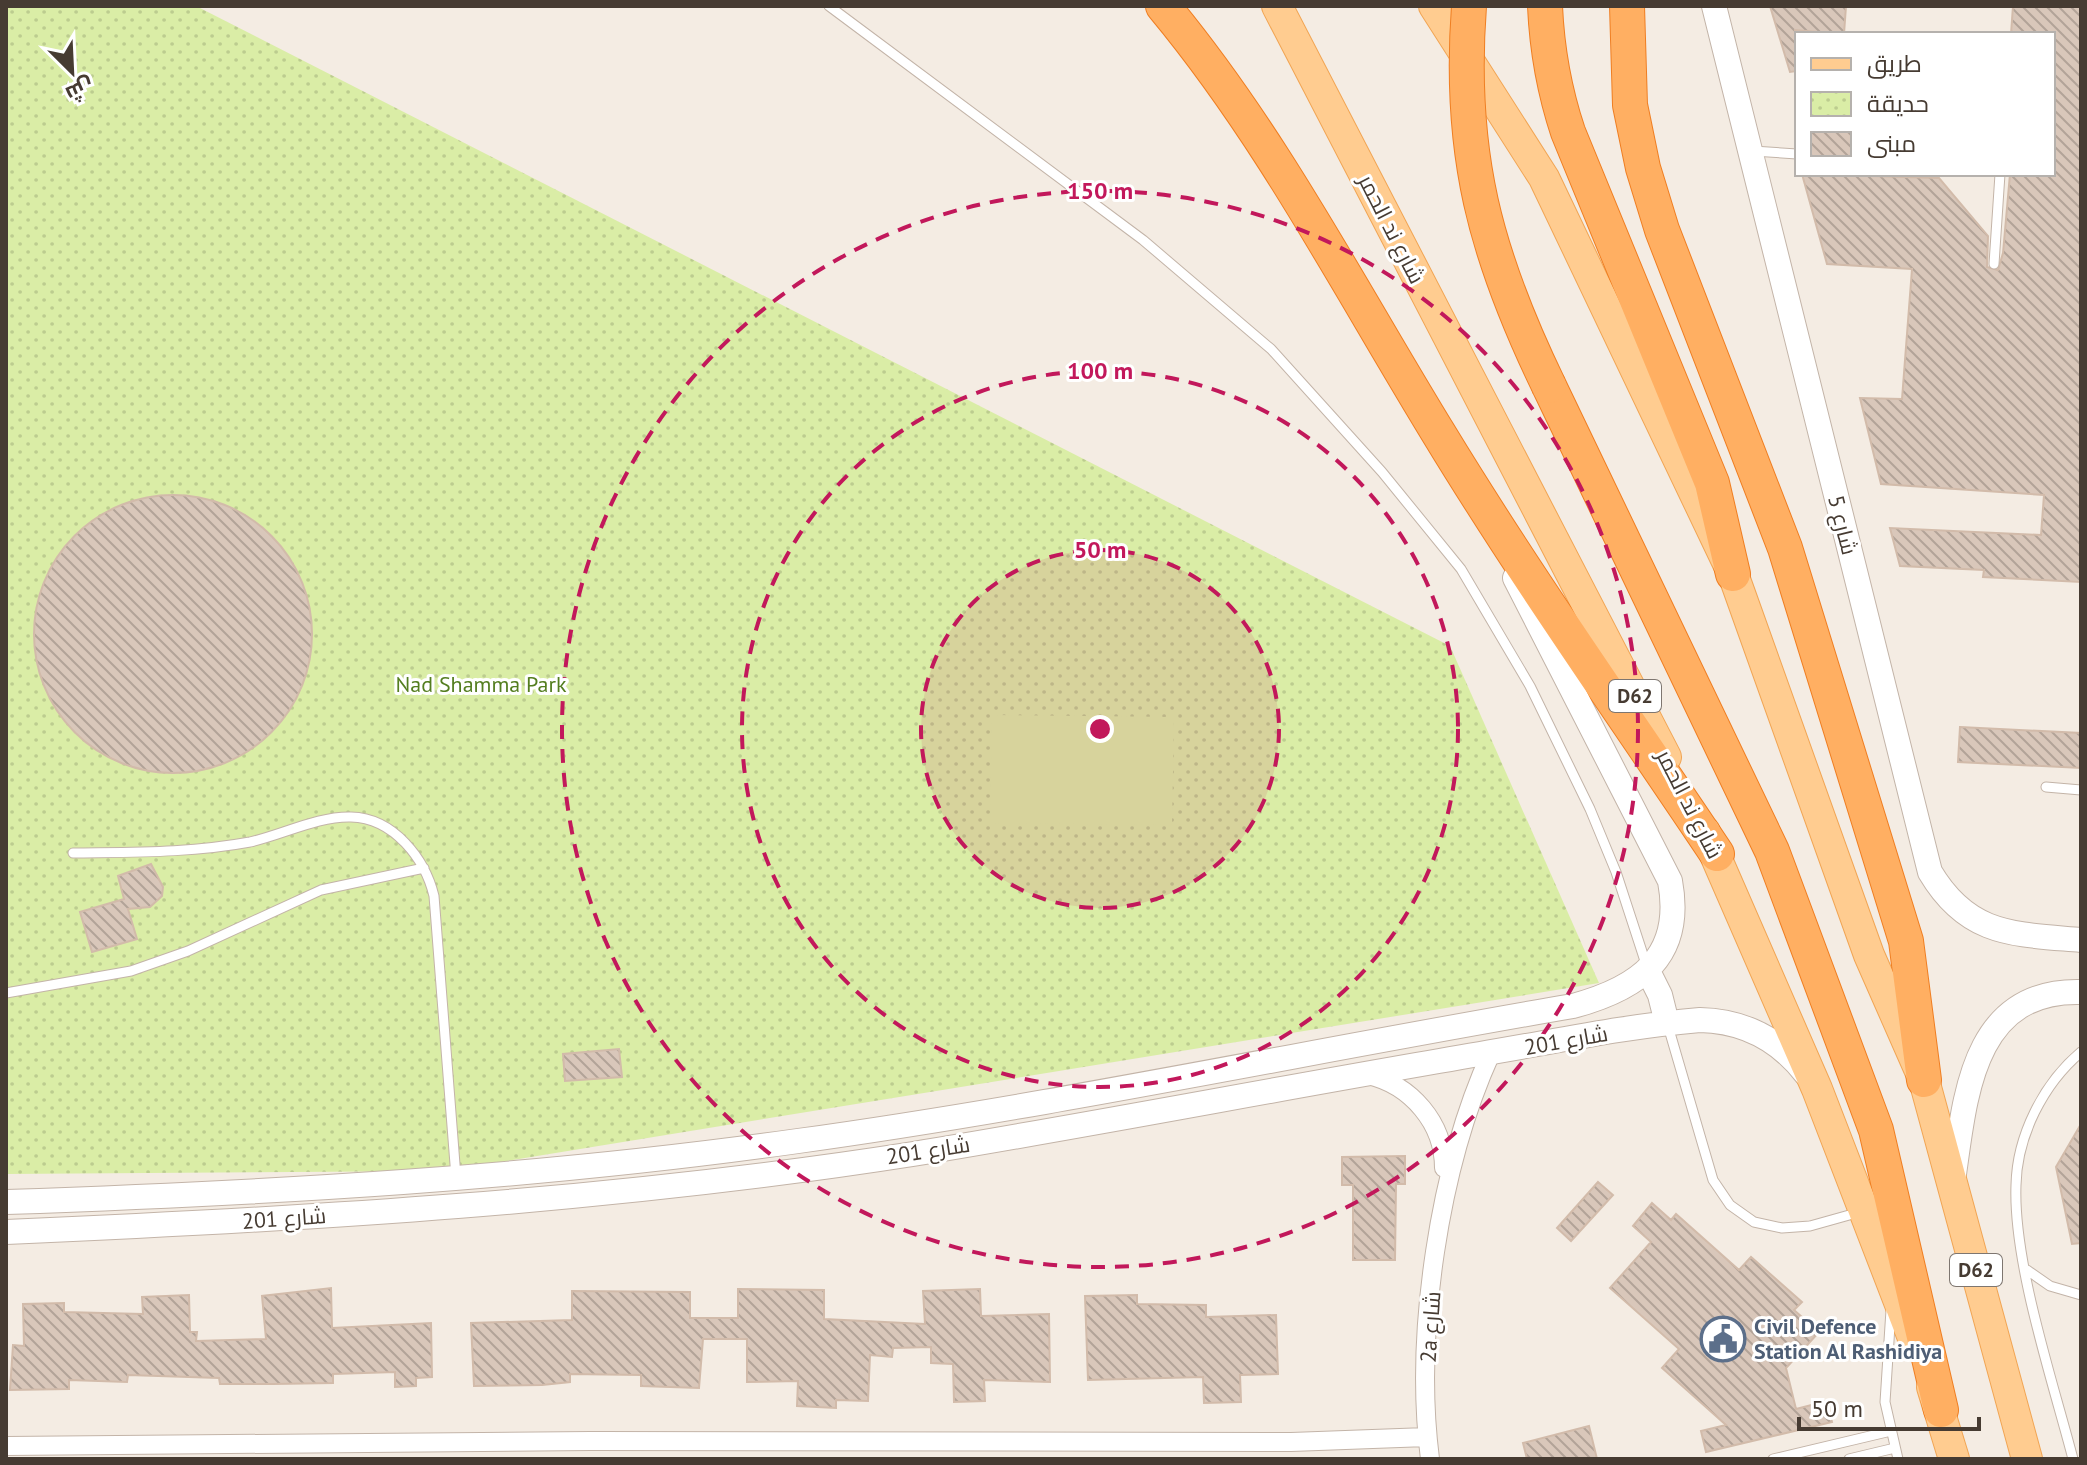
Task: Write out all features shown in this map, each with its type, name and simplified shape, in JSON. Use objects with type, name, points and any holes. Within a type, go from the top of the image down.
[{"type":"highway","points":[[1163,6],[1201,52],[1275,156],[1338,269],[1453,458],[1717,854]]},
{"type":"highway","points":[[1469,6],[1465,59],[1469,144],[1485,228],[1512,309],[1777,865],[1876,1130],[1941,1410]]},
{"type":"highway","points":[[1545,6],[1546,49],[1563,119],[1712,483],[1733,574]]},
{"type":"highway","points":[[1627,6],[1630,105],[1643,168],[1662,230],[1785,548],[1906,941],[1924,1080]]},
{"type":"main road","name":"شارع ند الحمر","points":[[1277,6],[1717,854],[1817,1089],[1941,1410],[1954,1459]]},
{"type":"main road","name":"D62","points":[[1434,6],[1544,178],[1733,574],[1869,955],[1924,1080],[2027,1459]]},
{"type":"street","name":"شارع 5","points":[[1718,10],[1930,872],[1951,902],[1980,924],[2003,932],[2081,940]]},
{"type":"street","points":[[1453,458],[1670,881],[1674,904],[1671,930],[1662,952],[1648,971],[1660,995],[1667,1023]]},
{"type":"street","name":"شارع 201","points":[[6,1202],[208,1196],[687,1156],[1002,1109],[1573,1006],[1612,992],[1648,971]]},
{"type":"street","points":[[1953,1184],[1967,1088],[1982,1047],[2011,1015],[2029,1003],[2050,996],[2081,992]]},
{"type":"street","name":"شارع 201","points":[[6,1232],[213,1223],[460,1206],[690,1184],[913,1154],[1667,1023],[1727,1021],[1745,1026],[1780,1046],[1817,1089]]},
{"type":"street","name":"2a شارع","points":[[1430,1459],[1427,1437],[1430,1320],[1444,1195],[1462,1122],[1491,1053]]},
{"type":"street","name":"2a شارع","points":[[1361,1074],[1393,1084],[1420,1104],[1430,1118],[1442,1148],[1444,1195]]},
{"type":"street","points":[[6,1446],[497,1451],[1291,1451],[1427,1437]]},
{"type":"lane","points":[[829,6],[1143,240],[1271,349],[1382,472],[1461,569],[1530,686],[1600,834],[1648,971]]},
{"type":"lane","points":[[1751,151],[1795,154]]},
{"type":"lane","points":[[1994,264],[2000,176]]},
{"type":"lane","points":[[2046,787],[2081,790]]},
{"type":"lane","points":[[73,853],[213,848],[351,817],[394,833],[424,868],[434,896],[456,1177]]},
{"type":"lane","points":[[6,993],[131,971],[188,951],[277,907],[321,890],[424,868]]},
{"type":"lane","points":[[1667,1023],[1713,1180],[1730,1205],[1754,1222],[1782,1228],[1810,1226],[1864,1211]]},
{"type":"lane","points":[[2073,1459],[2026,1269],[2016,1205],[2022,1145],[2048,1090],[2081,1052]]},
{"type":"lane","points":[[2026,1269],[2050,1286],[2081,1295]]},
{"type":"lane","points":[[1893,1287],[1885,1388],[1898,1459]]},
{"type":"lane","points":[[1773,1459],[1891,1431]]},
{"type":"lane","points":[[1849,1459],[1895,1448]]},
{"type":"green space","name":"Nad Shamma Park","points":[[6,6],[196,6],[1450,646],[1599,983],[445,1171],[6,1174]]},
{"type":"green space","points":[[992,715],[1174,717],[1172,825],[990,823]]},
{"type":"building","points":[[1770,6],[1846,6],[1844,32],[1795,30],[1795,71],[1790,72]]},
{"type":"building","points":[[2013,6],[2081,6],[2081,582],[1983,577],[1984,570],[1900,566],[1890,528],[2041,535],[2044,495],[1881,484],[1860,398],[1902,399],[1912,269],[1827,264],[1803,176],[1939,178],[1988,236],[1987,267],[1998,270],[2003,253],[2010,176],[2055,176],[2055,32],[2011,32]]},
{"type":"building","points":[[173,495],[200,498],[226,506],[250,519],[271,536],[288,557],[301,581],[309,607],[312,634],[309,661],[301,687],[288,711],[271,732],[250,749],[226,762],[200,770],[173,773],[146,770],[120,762],[96,749],[75,732],[58,711],[45,687],[37,661],[34,634],[37,607],[45,581],[58,557],[75,536],[96,519],[120,506],[146,498]]},
{"type":"building","points":[[1960,727],[2081,733],[2081,768],[1958,762]]},
{"type":"building","points":[[151,864],[163,887],[162,896],[150,907],[128,909],[137,939],[92,952],[80,912],[124,899],[118,876]]},
{"type":"building","points":[[619,1049],[622,1077],[565,1081],[563,1054]]},
{"type":"building","points":[[2081,1124],[2081,1243],[2072,1244],[2056,1167]]},
{"type":"building","points":[[1405,1156],[1405,1184],[1396,1184],[1395,1260],[1353,1260],[1353,1185],[1342,1185],[1342,1157]]},
{"type":"building","points":[[1598,1182],[1613,1195],[1571,1241],[1557,1228]]},
{"type":"building","points":[[1652,1203],[1671,1220],[1676,1214],[1739,1270],[1751,1257],[1802,1302],[1794,1310],[1819,1332],[1786,1368],[1796,1409],[1827,1401],[1832,1422],[1706,1452],[1701,1431],[1726,1425],[1662,1368],[1679,1349],[1610,1288],[1651,1242],[1633,1226]]},
{"type":"building","points":[[331,1288],[332,1328],[431,1323],[432,1377],[416,1378],[416,1386],[395,1387],[395,1372],[333,1374],[333,1383],[273,1384],[220,1384],[219,1378],[128,1375],[127,1382],[69,1380],[69,1389],[10,1390],[13,1345],[24,1346],[23,1304],[64,1303],[64,1312],[143,1314],[142,1297],[189,1295],[190,1332],[197,1332],[196,1341],[266,1339],[262,1296]]},
{"type":"building","points":[[738,1289],[824,1290],[824,1319],[925,1324],[923,1291],[980,1289],[981,1316],[1049,1314],[1050,1382],[984,1380],[985,1401],[954,1402],[953,1364],[931,1363],[931,1347],[893,1348],[892,1357],[870,1355],[868,1401],[836,1400],[836,1408],[797,1406],[798,1381],[747,1382],[747,1339],[703,1339],[699,1388],[641,1386],[641,1375],[570,1374],[570,1382],[474,1386],[471,1323],[572,1320],[572,1291],[690,1292],[690,1318],[738,1318]]},
{"type":"building","points":[[1137,1295],[1137,1304],[1206,1305],[1206,1317],[1276,1315],[1278,1374],[1240,1375],[1241,1402],[1204,1403],[1203,1377],[1088,1380],[1085,1296]]},
{"type":"building","points":[[1589,1426],[1597,1459],[1527,1459],[1523,1443]]},
{"type":"place","name":"Civil Defence Station Al Rashidiya","points":[[1723,1339]]}]
